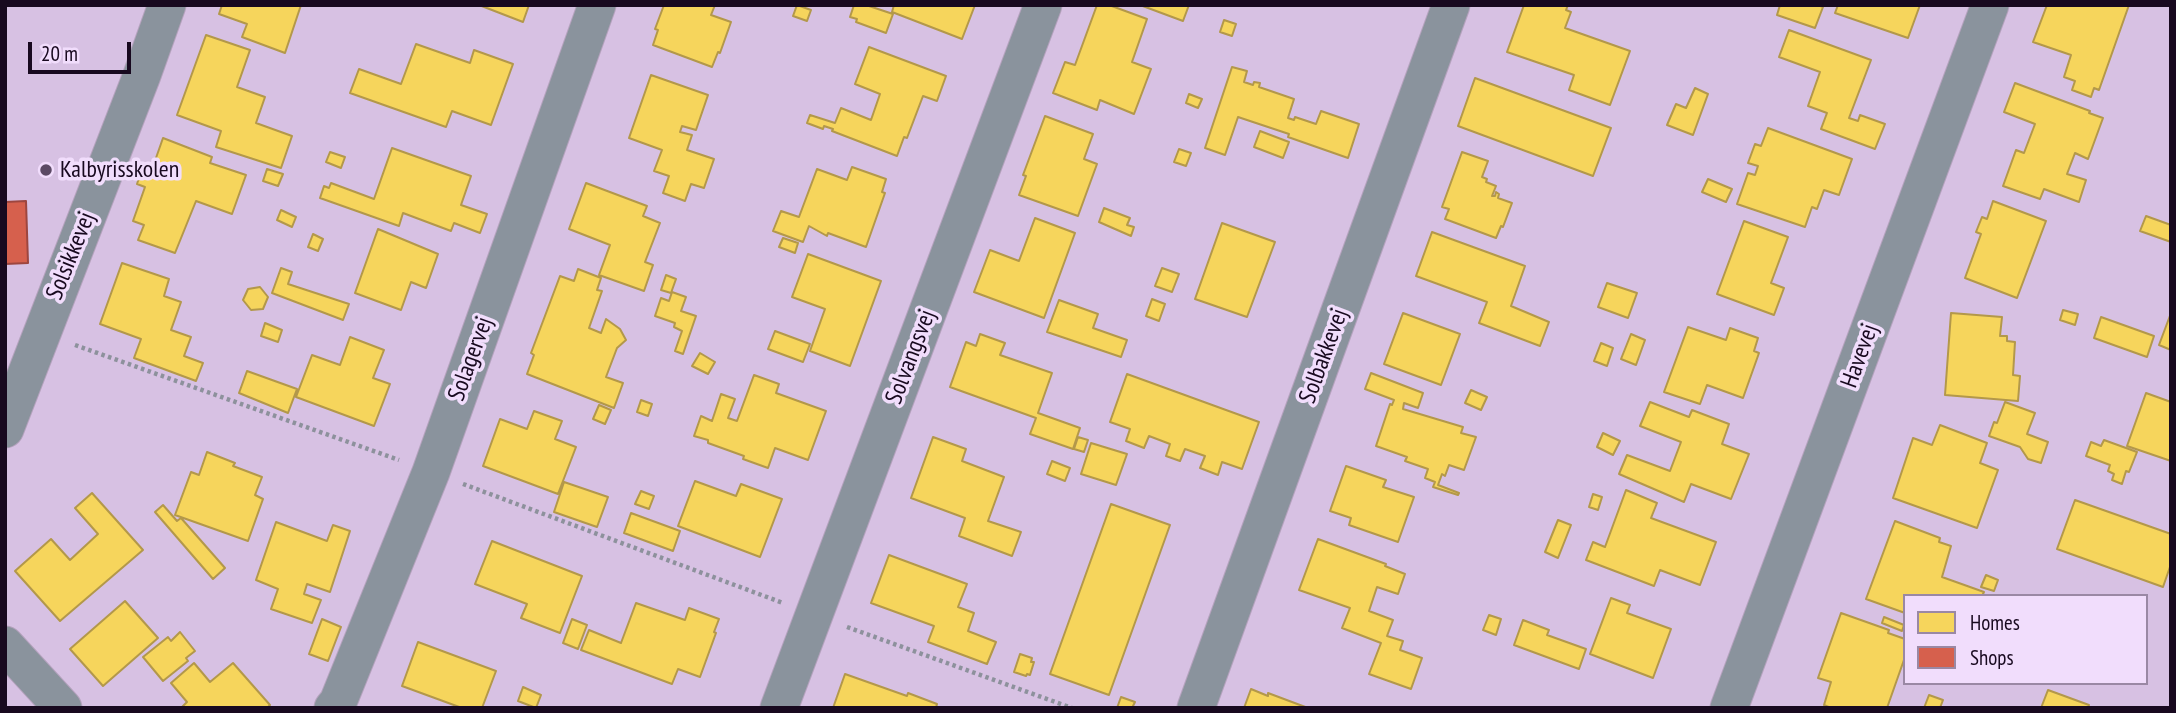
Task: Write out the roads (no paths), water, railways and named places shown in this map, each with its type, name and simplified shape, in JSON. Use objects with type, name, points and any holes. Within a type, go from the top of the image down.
[{"type":"street","name":"Solsikkevej","points":[[5,429],[167,5]]},
{"type":"street","name":"Solagervej","points":[[333,708],[338,702],[431,472],[597,5]]},
{"type":"street","name":"Solvangsvej","points":[[779,708],[1044,5]]},
{"type":"street","name":"Solbakkevej","points":[[1196,708],[1451,5]]},
{"type":"street","name":"Havevej","points":[[1729,708],[1990,5]]},
{"type":"street","points":[[5,645],[63,708]]},
{"type":"place","name":"Kalbyrisskolen","points":[[46,170]]}]
